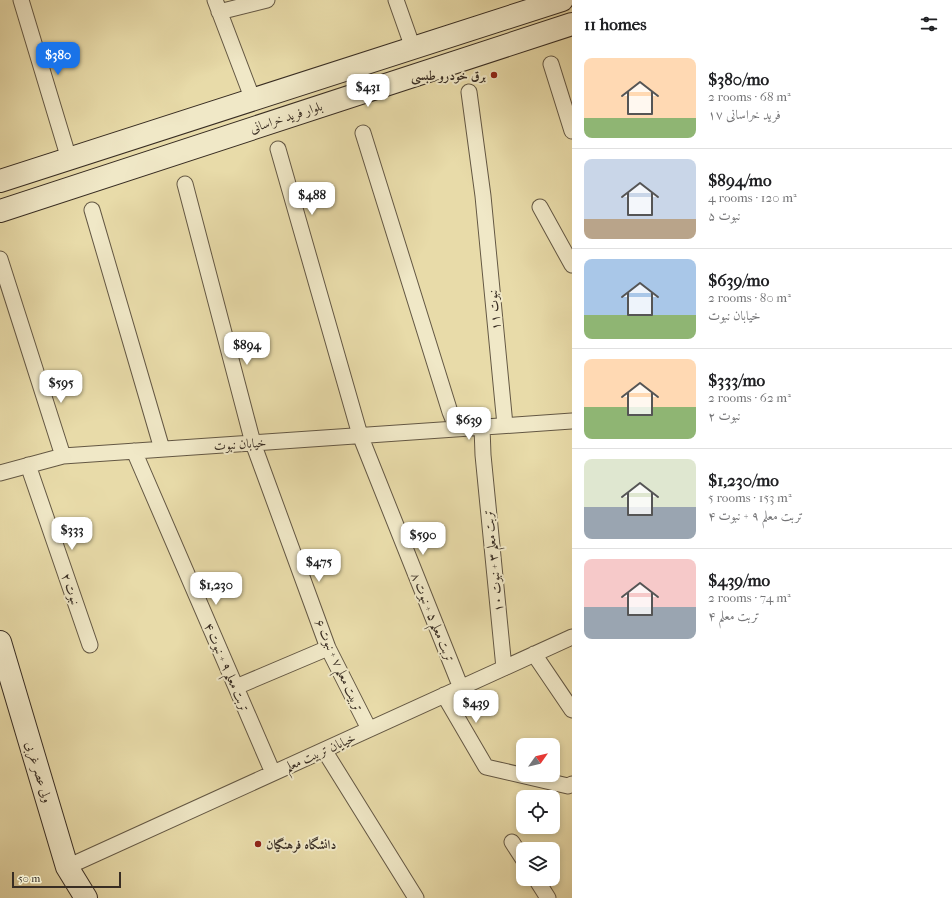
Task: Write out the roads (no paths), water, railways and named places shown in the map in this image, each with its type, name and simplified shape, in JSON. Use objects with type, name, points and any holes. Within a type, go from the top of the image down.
[{"type":"street","points":[[21,0],[69,159]]},
{"type":"street","points":[[253,100],[217,6],[267,0]]},
{"type":"street","points":[[396,0],[413,48]]},
{"type":"street","name":"بلوار فرید خراسانی","points":[[0,181],[413,48],[527,5],[562,0]]},
{"type":"street","name":"بلوار فرید خراسانی","points":[[0,211],[572,24]]},
{"type":"street","points":[[551,64],[572,131]]},
{"type":"street","name":"نبوت ۱۱","points":[[469,92],[483,196],[505,425]]},
{"type":"street","points":[[363,133],[450,412],[457,429]]},
{"type":"street","name":"تربت معلم ۵ + نبوت ۸","points":[[278,149],[360,435],[461,688]]},
{"type":"street","name":"تربیت معلم ۷ + نبوت ۶","points":[[185,184],[253,443],[328,648],[369,730]]},
{"type":"street","points":[[540,207],[572,265]]},
{"type":"street","points":[[92,210],[162,449]]},
{"type":"street","points":[[0,259],[64,456]]},
{"type":"street","name":"خیابان نبوت","points":[[0,472],[64,456],[572,421]]},
{"type":"street","name":"تربت معلم ۳ + نبوت ۱۰","points":[[482,427],[483,455],[504,668]]},
{"type":"street","name":"تربت معلم ۹ + نبوت ۴","points":[[134,451],[273,773]]},
{"type":"street","name":"نبوت ۲","points":[[28,465],[90,645]]},
{"type":"street","name":"خیایان تربیت معلم","points":[[67,867],[572,637]]},
{"type":"street","points":[[236,687],[328,648]]},
{"type":"street","name":"ولی عصر غربی","points":[[2,653],[67,867],[86,898]]},
{"type":"street","points":[[534,654],[572,710]]},
{"type":"street","points":[[444,695],[486,767],[568,786],[572,784]]},
{"type":"street","points":[[324,750],[416,898]]},
{"type":"street","points":[[512,842],[516,848]]},
{"type":"street","points":[[540,886],[548,898]]},
{"type":"place","name":"برق خودرو طبسی","points":[[494,75]]},
{"type":"place","name":"دانشگاه فرهنگیان","points":[[258,844]]}]
